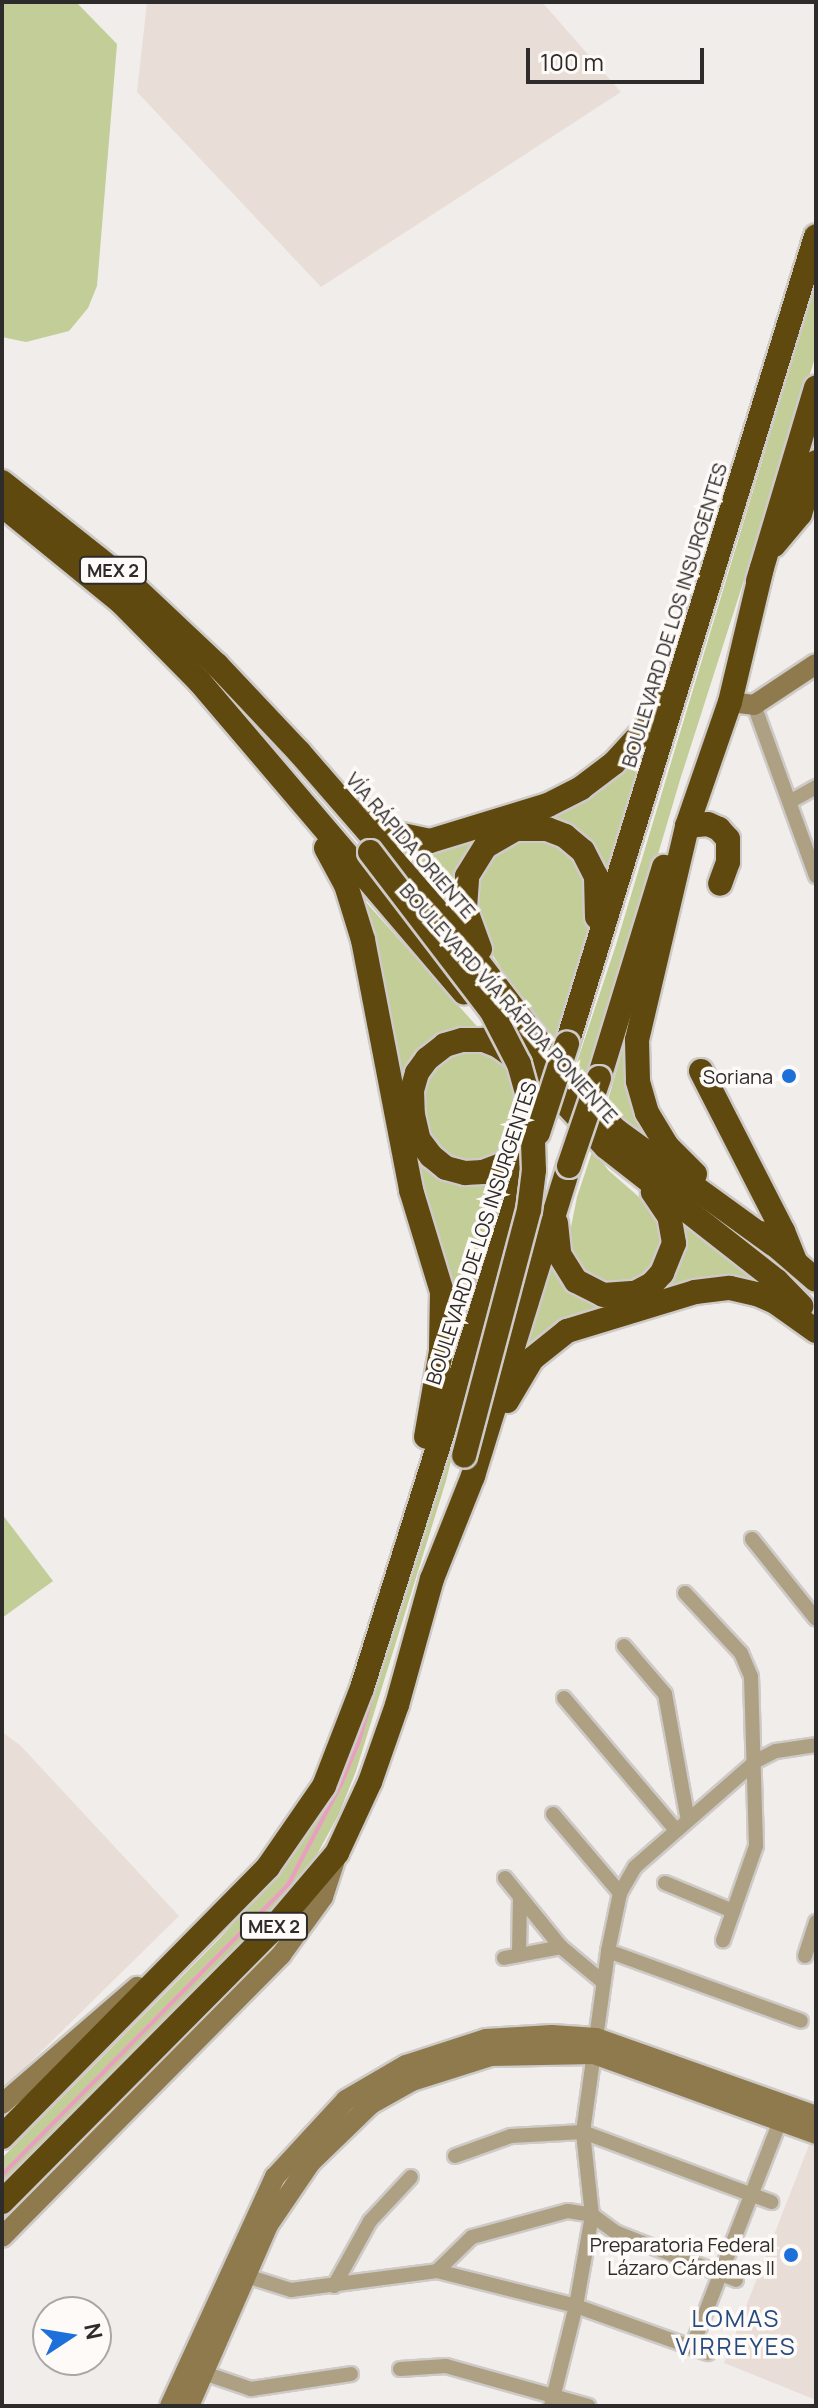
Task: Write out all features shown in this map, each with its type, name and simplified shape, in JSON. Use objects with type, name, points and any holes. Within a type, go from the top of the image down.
[{"type":"highway","name":"BOULEVARD DE LOS INSURGENTES","points":[[2,2137],[192,1948],[268,1867],[324,1786],[362,1688],[528,1147],[546,1107],[567,1044],[816,236]]},
{"type":"highway","points":[[469,1466],[599,1078],[816,388]]},
{"type":"highway","points":[[816,462],[800,514],[764,561],[742,703],[687,826],[637,1040],[639,1090],[653,1125],[678,1158],[816,1280]]},
{"type":"highway","name":"VÍA RÁPIDA ORIENTE","points":[[2,482],[132,585],[217,665],[299,752],[452,928],[561,1072],[617,1131],[773,1244]]},
{"type":"highway","name":"MEX 2","points":[[2,505],[121,602],[199,681],[275,772]]},
{"type":"highway","points":[[299,752],[381,826],[411,840],[442,839],[558,800],[601,774],[648,726],[716,561]]},
{"type":"highway","points":[[217,665],[370,852],[491,1010],[519,1064],[532,1111],[534,1170],[529,1210],[469,1466]]},
{"type":"highway","points":[[275,772],[333,859],[352,902],[411,1190],[442,1292],[441,1351],[401,1561]]},
{"type":"highway","name":"BOULEVARD VÍA RÁPIDA PONIENTE","points":[[275,772],[542,1081],[606,1147],[777,1281],[801,1306]]},
{"type":"highway","points":[[687,826],[708,824],[719,829],[728,839],[728,862],[720,884]]},
{"type":"highway","points":[[497,988],[469,926],[464,891],[479,853],[510,831],[536,827],[553,831],[574,842],[590,860],[598,891],[594,955]]},
{"type":"highway","points":[[528,1147],[504,1164],[483,1172],[458,1171],[441,1165],[426,1151],[417,1135],[412,1103],[415,1079],[423,1063],[439,1048],[472,1039],[499,1046],[542,1081]]},
{"type":"highway","points":[[701,1071],[783,1231],[796,1263]]},
{"type":"highway","points":[[561,1194],[555,1236],[565,1269],[589,1291],[624,1295],[656,1281],[670,1260],[674,1243],[667,1211],[639,1174]]},
{"type":"highway","points":[[469,1466],[521,1376],[545,1346],[567,1331],[695,1292],[730,1288],[775,1302],[816,1331]]},
{"type":"highway","name":"MEX 2","points":[[2,2202],[269,1933],[337,1853],[370,1782],[397,1705],[432,1579],[469,1466]]},
{"type":"street","points":[[816,664],[742,703],[791,801],[816,876]]},
{"type":"street","points":[[791,801],[816,787]]},
{"type":"street","points":[[752,1539],[816,1619]]},
{"type":"street","points":[[685,1593],[741,1653],[751,1676],[756,1761],[756,1846],[723,1940]]},
{"type":"street","points":[[624,1646],[665,1694],[682,1825]]},
{"type":"street","points":[[564,1698],[682,1825]]},
{"type":"street","points":[[552,2401],[576,2306],[592,2215],[583,2132],[603,1982],[620,1893],[635,1867],[756,1761],[776,1751],[816,1745]]},
{"type":"street","points":[[553,1814],[620,1893]]},
{"type":"street","points":[[2,2237],[281,1955],[323,1897],[337,1853]]},
{"type":"street","points":[[505,1878],[561,1947],[603,1982]]},
{"type":"street","points":[[665,1883],[733,1911]]},
{"type":"street","points":[[520,1899],[512,1956],[561,1947]]},
{"type":"street","points":[[805,1956],[816,1922]]},
{"type":"street","points":[[2,2104],[106,2012],[177,1955],[192,1948]]},
{"type":"street","points":[[608,1951],[801,2021]]},
{"type":"street","points":[[189,2406],[204,2373],[275,2177],[346,2100],[375,2080],[406,2065],[486,2039],[552,2035],[816,2116]]},
{"type":"street","points":[[595,2046],[816,2134]]},
{"type":"street","points":[[692,2347],[780,2121]]},
{"type":"street","points":[[455,2156],[511,2136],[583,2132],[771,2202]]},
{"type":"street","points":[[334,2286],[370,2221],[411,2177]]},
{"type":"street","points":[[437,2271],[472,2237],[568,2211],[592,2215],[615,2232],[736,2280]]},
{"type":"street","points":[[238,2274],[291,2290],[437,2271],[576,2306],[708,2353]]},
{"type":"street","points":[[170,2406],[238,2274]]},
{"type":"street","points":[[400,2369],[446,2366],[552,2401],[588,2406]]},
{"type":"street","points":[[204,2373],[251,2389],[351,2374]]},
{"type":"shaded area","points":[[147,2],[542,2],[621,92],[321,287],[137,92]]},
{"type":"shaded area","points":[[2,1732],[20,1745],[179,1916],[2,2090]]},
{"type":"shaded area","name":"Preparatoria Federal Lázaro Cárdenas ll","points":[[809,2145],[816,2147],[816,2400],[724,2363]]},
{"type":"green space","points":[[2,2],[76,2],[117,44],[97,286],[88,308],[69,331],[26,342],[2,337]]},
{"type":"green space","points":[[816,282],[816,355],[680,780],[588,1090],[574,1071],[616,945]]},
{"type":"green space","points":[[646,743],[608,882],[584,844],[496,834],[462,923],[395,844],[411,850],[443,848]]},
{"type":"green space","points":[[536,840],[557,844],[579,858],[594,917],[553,1051],[479,933],[474,915],[476,884],[493,856],[511,844]]},
{"type":"green space","points":[[364,900],[482,1032],[458,1031],[405,1109]]},
{"type":"green space","points":[[632,1017],[628,1055],[675,1170],[606,1107]]},
{"type":"green space","points":[[460,1046],[505,1057],[527,1120],[491,1165],[447,1160],[425,1135],[423,1075]]},
{"type":"green space","points":[[414,1145],[437,1170],[522,1158],[453,1340],[452,1296],[425,1207]]},
{"type":"green space","points":[[593,1149],[608,1170],[655,1211],[665,1233],[656,1272],[617,1290],[577,1270],[568,1242],[577,1197]]},
{"type":"green space","points":[[667,1203],[784,1297],[743,1280],[718,1277],[652,1294],[665,1284]]},
{"type":"green space","points":[[554,1252],[609,1304],[506,1384]]},
{"type":"green space","points":[[451,1434],[454,1449],[446,1481],[356,1771],[339,1814],[315,1858],[206,1988],[2,2194],[2,2158],[220,1938],[275,1876],[318,1818],[336,1779]]},
{"type":"green space","points":[[2,1514],[53,1581],[2,1618]]},
{"type":"waterway","points":[[2,2175],[288,1885],[341,1784],[359,1741],[374,1689]]},
{"type":"place","name":"Soriana","points":[[789,1076]]},
{"type":"place","name":"Preparatoria Federal Lázaro Cárdenas ll","points":[[791,2255]]},
{"type":"district","name":"LOMAS VIRREYES","points":[[736,2332]]}]
